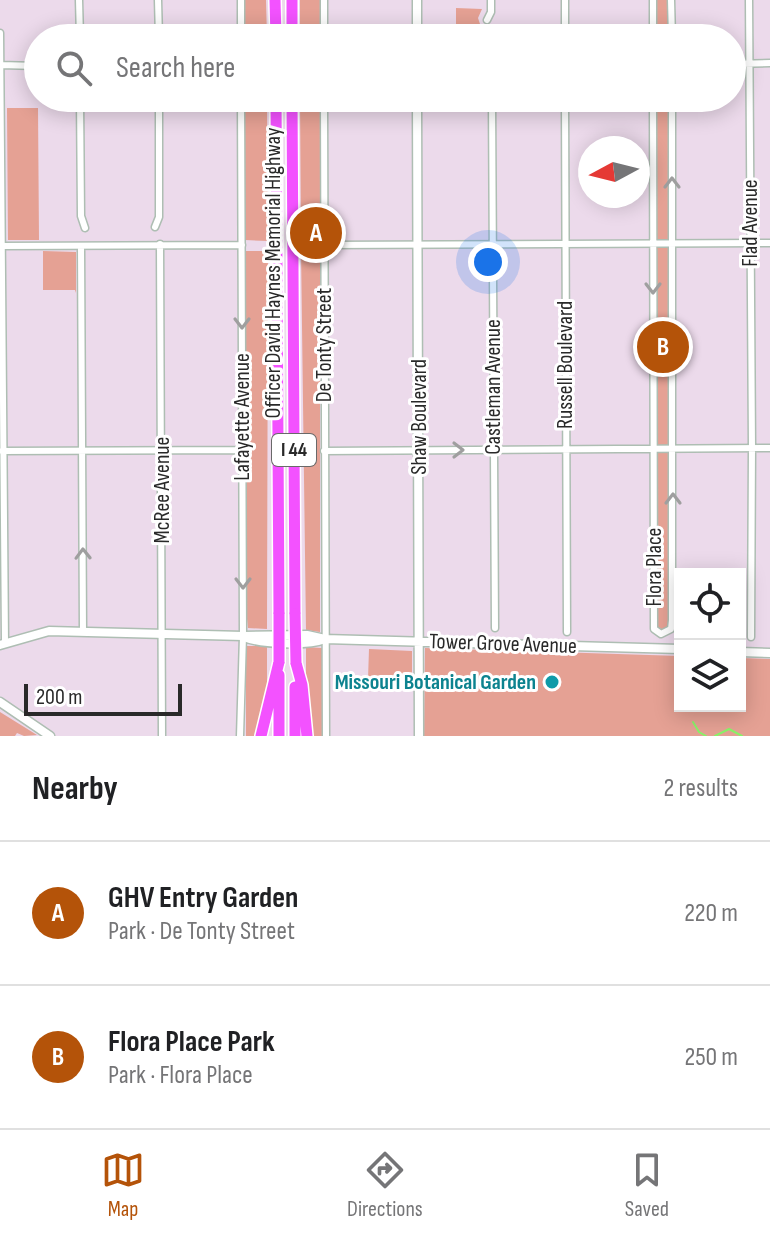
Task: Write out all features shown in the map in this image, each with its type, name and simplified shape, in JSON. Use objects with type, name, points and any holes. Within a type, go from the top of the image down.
[{"type":"highway","points":[[275,0],[276,24]]},
{"type":"highway","points":[[292,0],[292,24]]},
{"type":"highway","name":"Officer David Haynes Memorial Highway","points":[[276,112],[279,736]]},
{"type":"highway","name":"Officer David Haynes Memorial Highway","points":[[292,112],[295,736]]},
{"type":"highway","points":[[261,736],[279,662]]},
{"type":"highway","points":[[296,663],[302,685],[307,736]]},
{"type":"street","points":[[79,0],[80,24]]},
{"type":"street","points":[[158,0],[159,24]]},
{"type":"street","points":[[241,0],[241,24]]},
{"type":"street","points":[[324,0],[324,24]]},
{"type":"street","points":[[417,0],[417,24]]},
{"type":"street","points":[[487,20],[491,0]]},
{"type":"street","points":[[565,0],[565,24]]},
{"type":"street","points":[[653,0],[653,24]]},
{"type":"street","points":[[671,0],[672,24]]},
{"type":"street","name":"Flad Avenue","points":[[749,0],[751,637]]},
{"type":"street","points":[[0,33],[2,644]]},
{"type":"street","points":[[746,63],[770,63]]},
{"type":"street","points":[[0,65],[24,66]]},
{"type":"street","points":[[80,112],[81,216],[85,228]]},
{"type":"street","points":[[155,227],[159,217],[159,112]]},
{"type":"street","name":"Lafayette Avenue","points":[[240,736],[243,636],[241,112]]},
{"type":"street","name":"De Tonty Street","points":[[324,112],[326,736]]},
{"type":"street","name":"Shaw Boulevard","points":[[417,112],[419,736]]},
{"type":"street","name":"Castleman Avenue","points":[[492,112],[495,628]]},
{"type":"street","name":"Russell Boulevard","points":[[565,112],[567,632]]},
{"type":"street","name":"Flora Place","points":[[653,112],[654,629],[661,634],[671,629],[672,620],[672,112]]},
{"type":"street","points":[[324,245],[770,243]]},
{"type":"street","name":"McRee Avenue","points":[[160,244],[162,736]]},
{"type":"street","points":[[1,246],[242,245]]},
{"type":"street","points":[[81,246],[83,632]]},
{"type":"street","points":[[324,451],[770,448]]},
{"type":"street","points":[[2,451],[243,450]]},
{"type":"street","name":"Tower Grove Avenue","points":[[2,644],[45,631],[307,635],[325,639],[674,649]]},
{"type":"street","points":[[746,652],[770,653]]},
{"type":"street","points":[[0,702],[50,736]]},
{"type":"shaded area","points":[[244,0],[266,0],[267,24],[244,24]]},
{"type":"shaded area","points":[[300,0],[320,0],[320,24],[300,24]]},
{"type":"shaded area","points":[[653,0],[671,0],[672,24],[653,24]]},
{"type":"shaded area","points":[[456,8],[482,9],[478,18],[480,24],[456,24]]},
{"type":"shaded area","points":[[7,108],[24,108],[24,112],[38,112],[39,240],[8,240]]},
{"type":"shaded area","points":[[245,112],[267,112],[268,241],[245,240]]},
{"type":"shaded area","points":[[300,112],[320,112],[320,239],[301,240]]},
{"type":"shaded area","points":[[653,112],[672,112],[671,629],[657,632]]},
{"type":"shaded area","points":[[301,250],[320,251],[320,632],[306,630]]},
{"type":"shaded area","points":[[43,251],[76,252],[76,293],[75,290],[43,290]]},
{"type":"shaded area","points":[[245,251],[268,251],[267,629],[248,628],[247,619]]},
{"type":"shaded area","points":[[246,646],[267,646],[267,692],[257,736],[246,736]]},
{"type":"shaded area","points":[[306,647],[322,648],[322,736],[310,736],[306,701]]},
{"type":"shaded area","name":"Missouri Botanical Garden","points":[[425,648],[674,656],[674,712],[746,712],[746,658],[770,659],[770,736],[424,736]]},
{"type":"shaded area","points":[[369,649],[412,651],[412,680],[368,679]]},
{"type":"shaded area","points":[[0,712],[37,735],[17,733],[15,736],[0,736]]},
{"type":"waterway","points":[[693,722],[699,732],[706,736]]},
{"type":"waterway","points":[[715,736],[729,729],[742,736]]},
{"type":"place","name":"GHV Entry Garden","points":[[316,233]]},
{"type":"place","name":"Flora Place Park","points":[[663,347]]},
{"type":"place","name":"Missouri Botanical Garden","points":[[552,682]]}]
